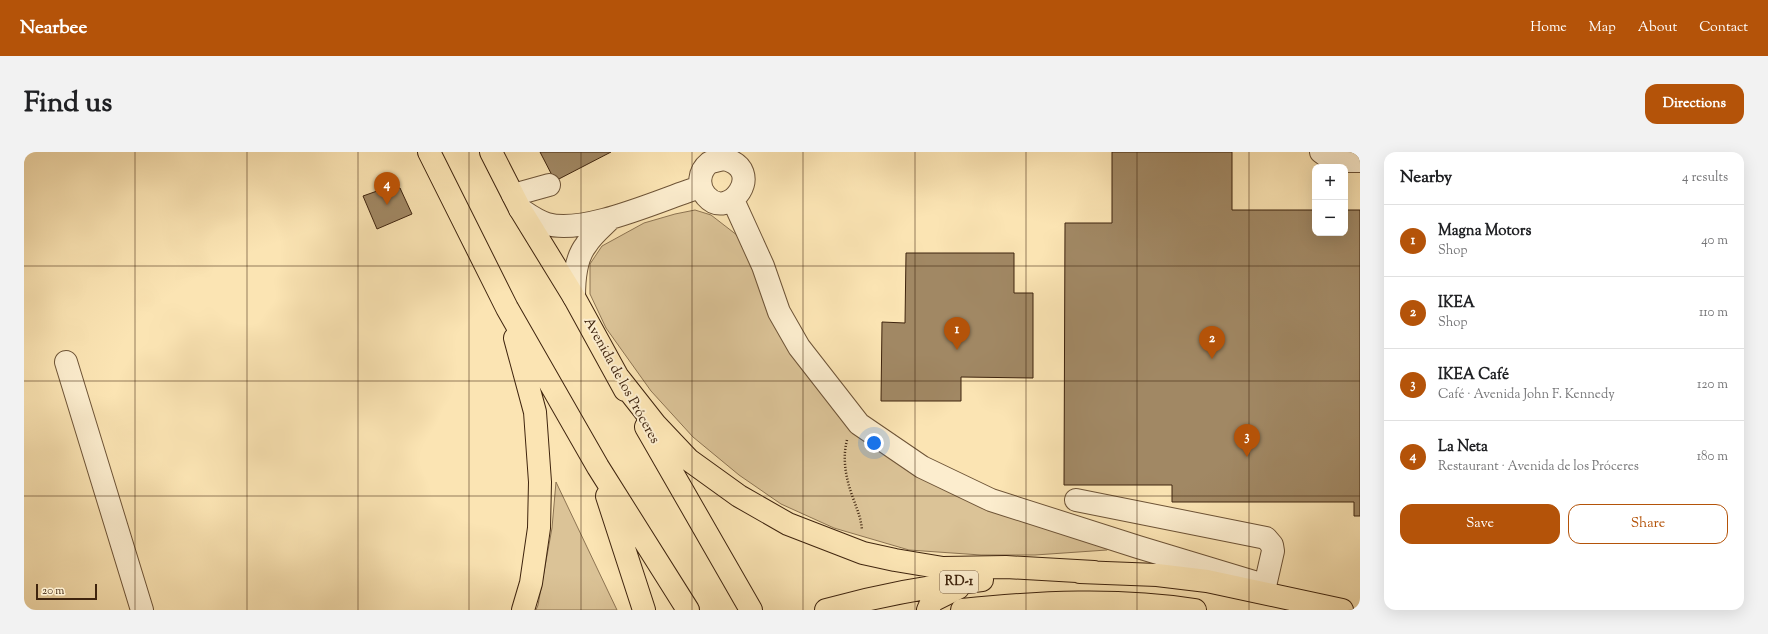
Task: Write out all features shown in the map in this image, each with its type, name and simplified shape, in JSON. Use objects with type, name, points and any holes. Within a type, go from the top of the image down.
[{"type":"main road","points":[[429,152],[507,308],[598,467],[688,610]]},
{"type":"main road","name":"Avenida de los Próceres","points":[[491,152],[517,202],[574,297],[751,610]]},
{"type":"main road","points":[[507,308],[535,412],[540,482],[539,528],[531,583],[522,610]]},
{"type":"main road","points":[[618,377],[655,424],[689,460],[739,496],[788,524],[864,553],[943,568],[1006,567],[1094,572]]},
{"type":"main road","points":[[598,467],[644,610]]},
{"type":"main road","name":"RD-1","points":[[826,610],[870,598],[947,583],[1025,575],[1094,572],[1157,575],[1207,581],[1335,608]]},
{"type":"main road","points":[[928,610],[932,601],[974,581]]},
{"type":"main road","name":"RD-1","points":[[962,610],[1015,604],[1088,602],[1171,606],[1195,610]]},
{"type":"street","points":[[1321,152],[1334,161],[1360,161]]},
{"type":"street","points":[[724,155],[740,166],[744,184],[739,194],[733,200],[724,203],[714,202],[706,196],[700,187],[700,178],[704,169],[710,162],[724,155]]},
{"type":"street","points":[[549,185],[517,202],[533,218],[548,224],[563,226],[610,219],[700,187]]},
{"type":"street","points":[[733,200],[763,266],[779,312],[799,347],[859,424],[922,467],[991,500],[1335,608]]},
{"type":"street","points":[[574,297],[574,281],[580,256],[585,245],[610,219]]},
{"type":"street","points":[[66,362],[142,610]]},
{"type":"street","points":[[1076,500],[1266,538],[1272,545],[1273,551],[1265,586]]},
{"type":"path","points":[[859,424],[846,441],[844,465],[852,496],[862,521],[864,553]]},
{"type":"shaded area","points":[[695,210],[711,215],[742,239],[794,358],[915,467],[1114,544],[1107,550],[1035,555],[981,555],[909,550],[834,528],[781,504],[739,475],[693,437],[651,391],[606,328],[590,294],[590,264],[602,246],[644,223]]},
{"type":"shaded area","points":[[556,482],[617,610],[536,610],[552,528]]},
{"type":"building","points":[[540,152],[611,152],[555,181]]},
{"type":"building","points":[[1112,152],[1232,152],[1232,210],[1312,210],[1312,236],[1348,236],[1348,210],[1360,210],[1360,516],[1354,516],[1354,502],[1172,502],[1172,485],[1064,485],[1065,223],[1112,223]]},
{"type":"building","points":[[400,188],[412,214],[377,229],[363,196],[380,190]]},
{"type":"building","points":[[906,253],[1014,253],[1014,293],[1033,293],[1033,378],[961,377],[961,401],[881,401],[882,322],[905,323]]},
{"type":"place","name":"La Neta","points":[[387,205]]},
{"type":"place","name":"Magna Motors","points":[[957,350]]},
{"type":"place","name":"IKEA","points":[[1212,359]]},
{"type":"place","name":"IKEA Café","points":[[1247,457]]}]
